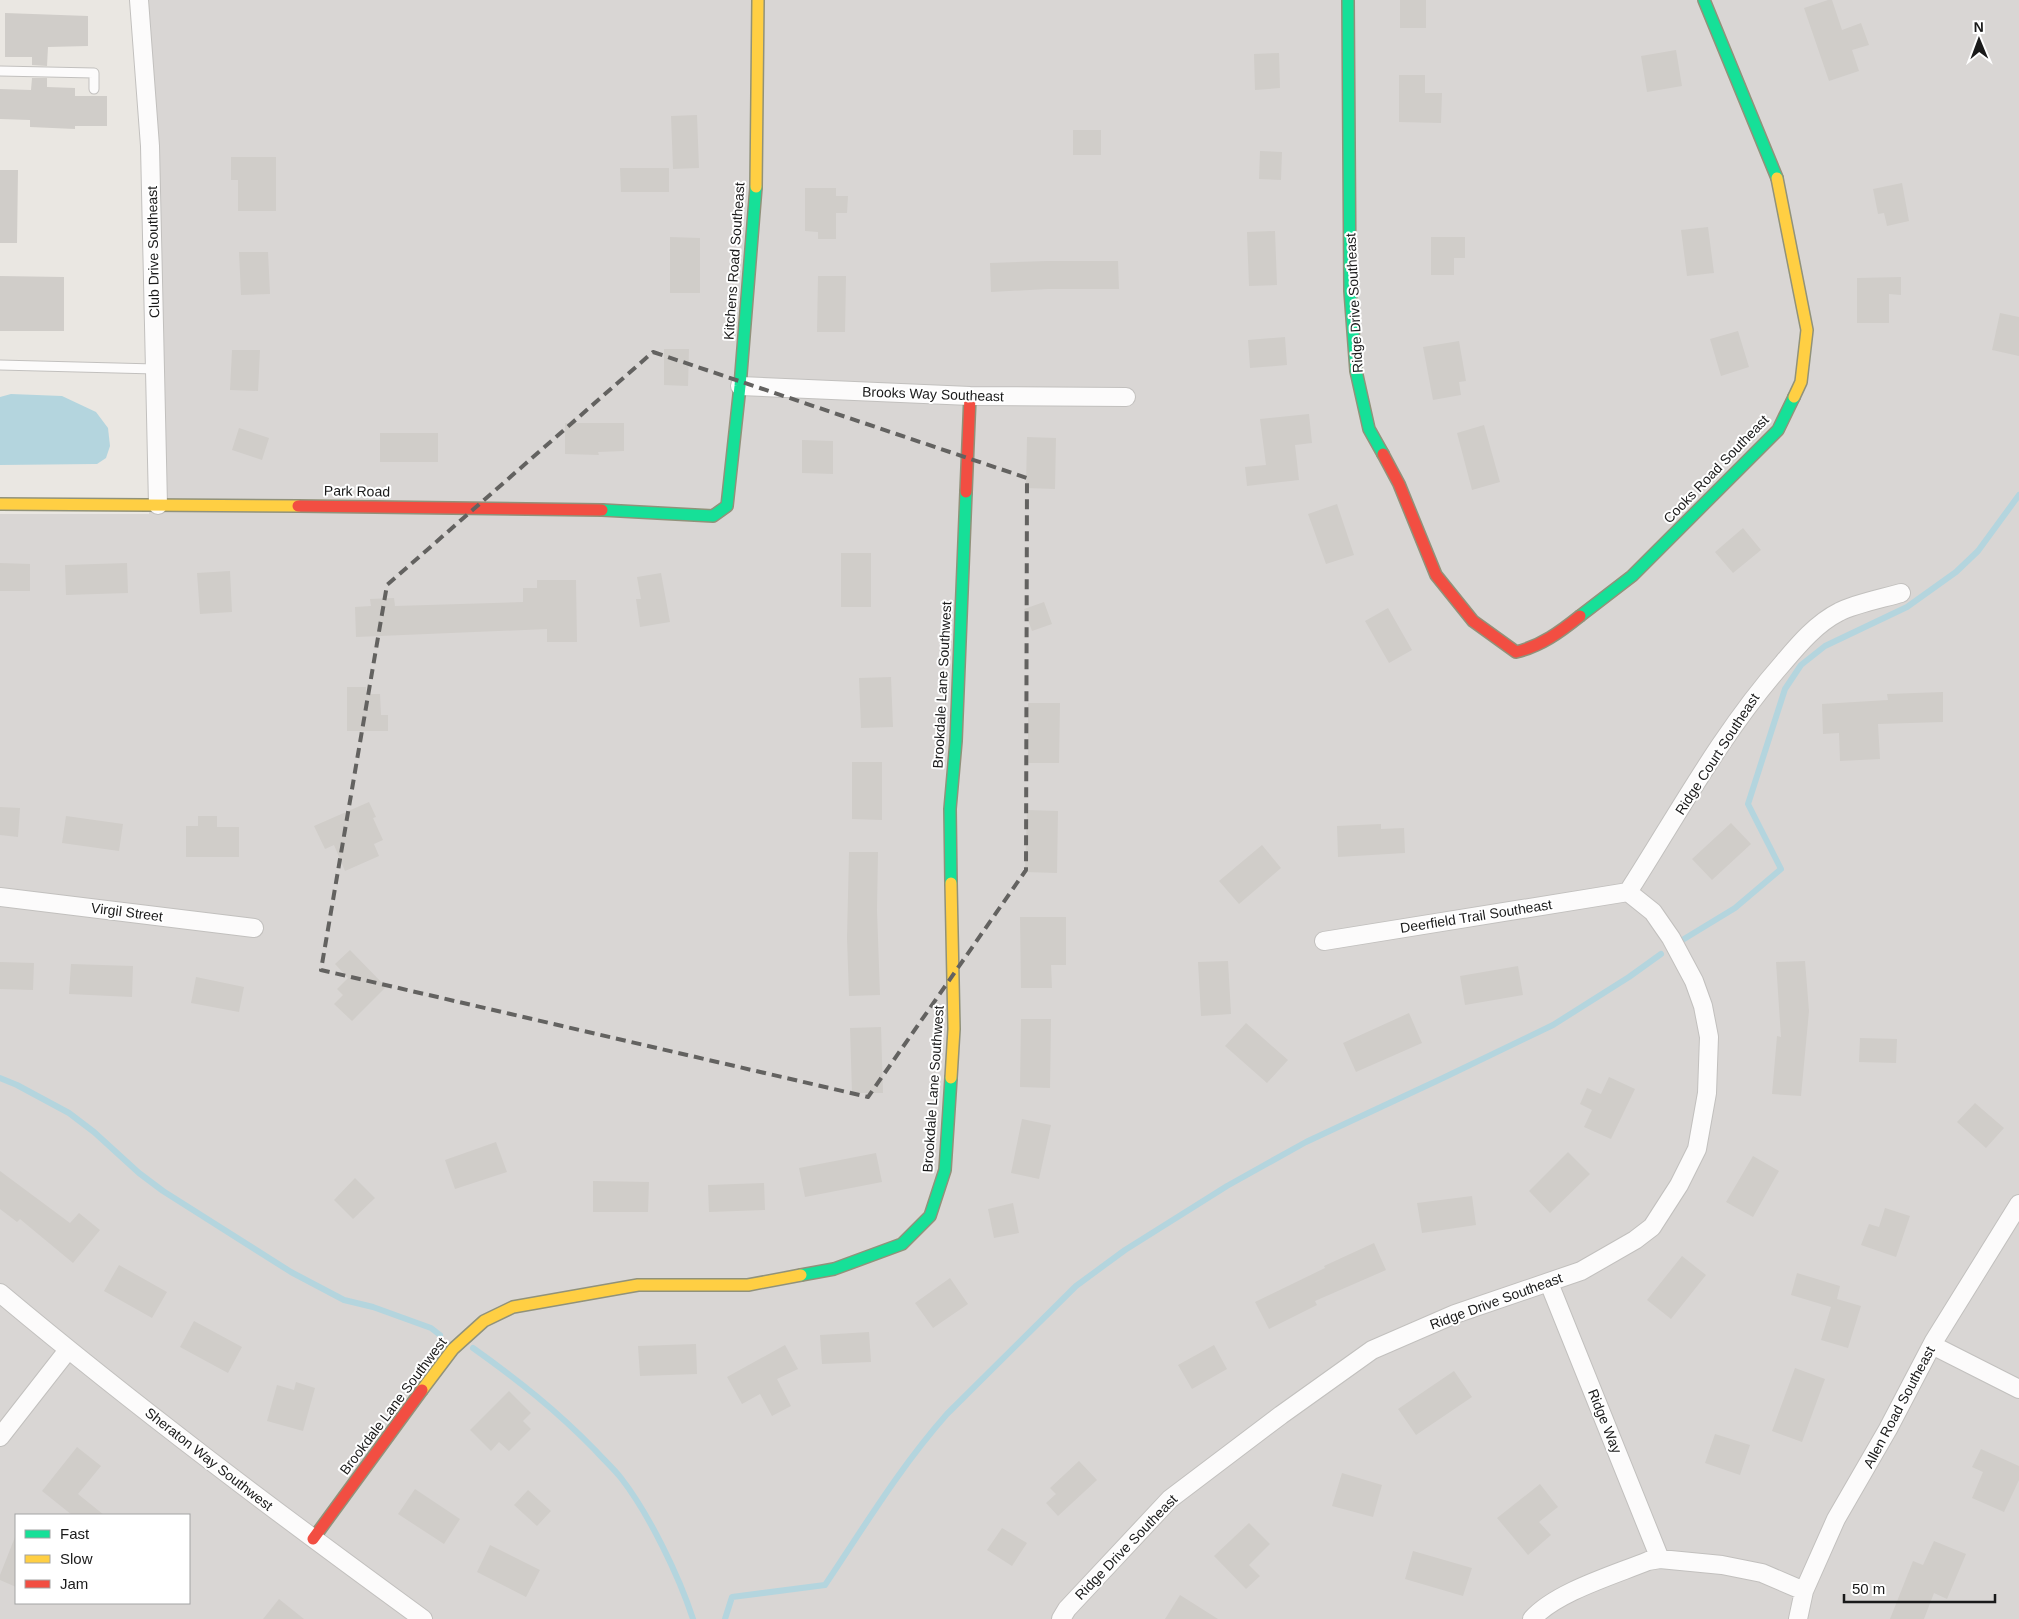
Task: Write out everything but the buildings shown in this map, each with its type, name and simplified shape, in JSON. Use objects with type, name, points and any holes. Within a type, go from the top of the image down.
[{"type":"street","name":"Club Drive Southeast","points":[[139,0],[150,146],[158,505]]},
{"type":"street","name":"Kitchens Road Southeast","points":[[713,516],[727,506],[740,386],[756,183],[758,0]]},
{"type":"street","name":"Ridge Drive Southeast","points":[[1348,0],[1350,291],[1356,371],[1369,429],[1399,484],[1436,575],[1473,621],[1510,649]]},
{"type":"street","name":"Cooks Road Southeast","points":[[1510,649],[1516,652],[1533,648],[1558,632],[1632,576],[1778,430],[1801,382],[1807,330],[1779,183],[1704,0]]},
{"type":"street","name":"Brooks Way Southeast","points":[[740,386],[970,396],[1126,397]]},
{"type":"street","name":"Brookdale Lane Southwest","points":[[313,1539],[453,1349],[484,1321],[513,1306],[638,1285],[748,1285],[834,1269],[902,1244],[930,1216],[945,1170],[954,1028],[950,809],[956,741],[970,396]]},
{"type":"street","name":"Park Road","points":[[0,504],[631,510],[713,516]]},
{"type":"street","name":"Ridge Court Southeast","points":[[1628,892],[1716,751],[1759,690],[1798,645],[1839,612],[1901,593]]},
{"type":"street","name":"Ridge Drive Southeast","points":[[1061,1619],[1067,1609],[1170,1499],[1281,1415],[1372,1350],[1455,1314],[1581,1271],[1635,1240],[1652,1227],[1679,1185],[1697,1148],[1707,1093],[1709,1037],[1703,1006],[1694,981],[1671,938],[1653,912],[1628,892]]},
{"type":"street","name":"Deerfield Trail Southeast","points":[[1324,941],[1628,892]]},
{"type":"street","name":"Virgil Street","points":[[0,897],[254,928]]},
{"type":"street","name":"Allen Road Southeast","points":[[1798,1619],[1804,1591],[1836,1519],[1888,1429],[1932,1345],[2019,1204]]},
{"type":"street","name":"Ridge Way","points":[[1549,1283],[1660,1559]]},
{"type":"street","name":"Sheraton Way Southwest","points":[[0,1293],[68,1350],[313,1539],[423,1619]]},
{"type":"street","points":[[1932,1345],[2019,1389]]},
{"type":"street","points":[[0,1437],[68,1350]]},
{"type":"street","points":[[1532,1619],[1540,1609],[1578,1589],[1648,1561],[1660,1559],[1722,1565],[1753,1571],[1804,1591]]},
{"type":"lane","points":[[0,71],[94,73],[94,89]]},
{"type":"lane","points":[[0,365],[155,369]]},
{"type":"highlighted area","points":[[653,352],[1027,478],[1026,870],[868,1097],[321,970],[387,585]]},
{"type":"shaded area","points":[[145,0],[2019,0],[2019,1619],[0,1619],[0,514],[149,514]]},
{"type":"water","points":[[11,394],[62,396],[96,412],[108,428],[110,446],[106,458],[97,464],[0,465],[0,397]]},
{"type":"waterway","points":[[1684,939],[1735,908],[1781,869],[1748,804],[1785,689],[1801,665],[1825,646],[1907,607],[1956,572],[1978,551],[2019,495]]},
{"type":"waterway","points":[[725,1619],[732,1597],[825,1585],[898,1476],[947,1414],[1076,1286],[1125,1250],[1227,1186],[1306,1142],[1553,1025],[1629,977],[1661,954]]},
{"type":"waterway","points":[[0,1078],[69,1113],[163,1191],[291,1272],[344,1300],[373,1307],[431,1328],[440,1335]]},
{"type":"waterway","points":[[473,1348],[551,1409],[580,1435],[621,1478],[642,1509],[662,1546],[680,1584],[693,1619]]},
{"type":"traffic: fast","points":[[1348,0],[1350,291],[1356,371],[1369,429],[1383,454]]},
{"type":"traffic: fast","points":[[1704,0],[1777,178]]},
{"type":"traffic: fast","points":[[602,510],[713,516],[727,506],[740,386],[756,187]]},
{"type":"traffic: fast","points":[[1580,616],[1632,576],[1778,430],[1794,397]]},
{"type":"traffic: fast","points":[[951,883],[950,809],[956,741],[966,492]]},
{"type":"traffic: fast","points":[[801,1275],[834,1269],[902,1244],[930,1216],[945,1170],[951,1078]]},
{"type":"traffic: slow","points":[[756,187],[758,0]]},
{"type":"traffic: slow","points":[[1777,178],[1807,330],[1801,382],[1794,397]]},
{"type":"traffic: slow","points":[[0,504],[298,506]]},
{"type":"traffic: slow","points":[[951,883],[954,1029],[951,1078]]},
{"type":"traffic: slow","points":[[422,1390],[453,1349],[484,1321],[513,1307],[638,1285],[748,1285],[801,1275]]},
{"type":"traffic: jam","points":[[966,492],[970,396]]},
{"type":"traffic: jam","points":[[1383,454],[1399,484],[1436,575],[1473,621],[1516,652],[1550,638],[1580,616]]},
{"type":"traffic: jam","points":[[298,506],[602,510]]},
{"type":"traffic: jam","points":[[313,1539],[422,1390]]}]
